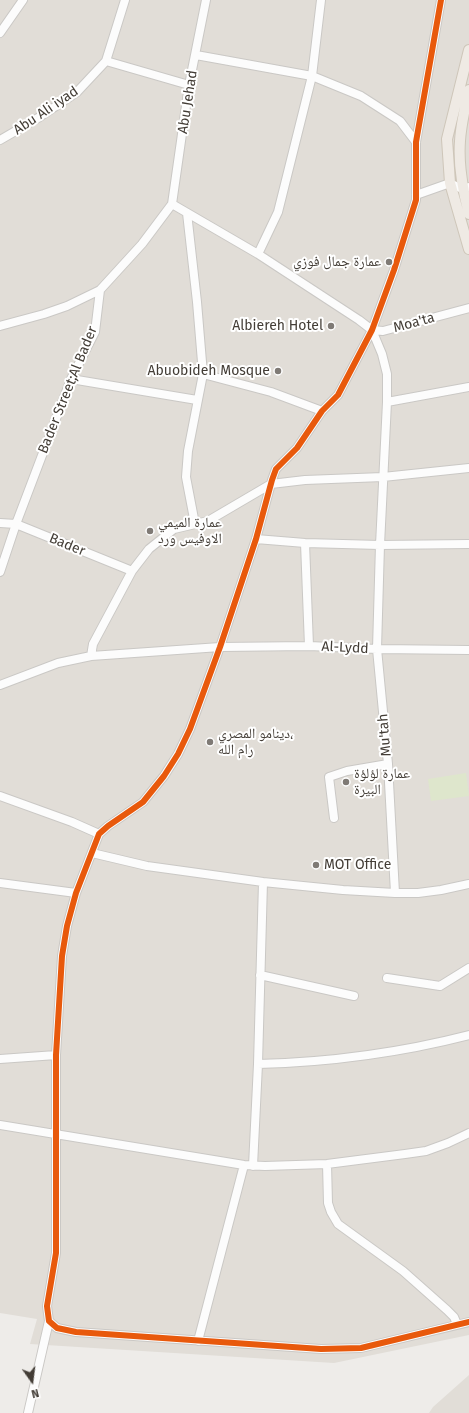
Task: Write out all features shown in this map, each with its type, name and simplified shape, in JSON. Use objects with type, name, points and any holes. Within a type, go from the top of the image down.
[{"type":"main road","points":[[469,50],[448,140],[450,183],[469,249]]},
{"type":"main road","points":[[469,90],[462,124],[460,143],[469,214]]},
{"type":"street","points":[[0,32],[23,0]]},
{"type":"street","points":[[125,0],[106,61],[189,85]]},
{"type":"street","name":"Abu Jehad","points":[[172,204],[189,85],[206,0]]},
{"type":"street","points":[[258,254],[278,212],[312,76],[321,0]]},
{"type":"street","points":[[28,1413],[49,1321],[47,1306],[56,1253],[56,1055],[62,956],[67,926],[76,894],[99,834],[143,802],[164,776],[178,754],[190,728],[220,647],[256,539],[276,470],[297,448],[322,412],[338,395],[372,330],[394,270],[416,195],[416,142],[441,0]]},
{"type":"street","points":[[196,55],[312,76],[361,96],[400,121],[416,142]]},
{"type":"street","name":"Abu Ali iyad","points":[[0,140],[38,118],[77,92],[106,61]]},
{"type":"street","points":[[416,195],[450,183],[466,188]]},
{"type":"street","points":[[0,326],[67,306],[100,290],[142,244],[172,204],[258,254],[372,330]]},
{"type":"street","points":[[187,213],[203,374],[188,451],[186,477],[194,524]]},
{"type":"street","name":"Bader Street;Al Bader","points":[[0,572],[16,524],[71,379],[95,332],[100,290]]},
{"type":"street","name":"Moa'ta","points":[[380,545],[387,374],[382,354],[372,330],[383,331],[469,308]]},
{"type":"street","points":[[203,374],[271,392],[322,412]]},
{"type":"street","points":[[71,379],[197,400]]},
{"type":"street","points":[[387,402],[469,387]]},
{"type":"street","points":[[91,656],[93,644],[132,571],[149,549],[174,529],[208,521],[271,484],[305,480],[383,477],[469,468]]},
{"type":"street","name":"Bader","points":[[0,523],[16,524],[132,571]]},
{"type":"street","points":[[256,539],[305,543],[380,545],[469,544]]},
{"type":"street","points":[[305,543],[309,646]]},
{"type":"street","name":"Mu'tah","points":[[380,545],[378,649],[388,764],[395,893]]},
{"type":"street","name":"Al-Lydd","points":[[0,685],[58,663],[91,656],[220,647],[309,646],[378,649],[469,650]]},
{"type":"street","points":[[334,818],[329,777],[347,771],[388,764]]},
{"type":"street","points":[[0,796],[72,822],[99,834]]},
{"type":"street","points":[[92,853],[147,866],[263,882],[395,893],[418,893],[469,884]]},
{"type":"street","points":[[253,1166],[258,1064],[263,882]]},
{"type":"street","points":[[0,883],[76,894]]},
{"type":"street","points":[[387,978],[440,986],[469,968]]},
{"type":"street","points":[[260,975],[354,996]]},
{"type":"street","points":[[258,1064],[300,1063],[350,1058],[411,1049],[469,1035]]},
{"type":"street","points":[[0,1059],[56,1055]]},
{"type":"street","points":[[0,1125],[253,1166],[327,1164],[426,1151],[469,1133]]},
{"type":"street","points":[[327,1164],[328,1203],[330,1212],[338,1224],[403,1272],[447,1310],[454,1317],[457,1324]]},
{"type":"street","points":[[198,1341],[244,1165]]},
{"type":"street","points":[[49,1321],[56,1328],[76,1332],[321,1349],[361,1348],[469,1322]]},
{"type":"shaded area","points":[[0,0],[469,0],[469,1335],[334,1363],[30,1344],[37,1319],[0,1313]]},
{"type":"shaded area","points":[[469,1375],[469,1413],[429,1413],[433,1407]]},
{"type":"green space","points":[[466,773],[469,796],[431,801],[428,779]]},
{"type":"cycle path","points":[[441,0],[416,142],[416,200],[394,270],[372,330],[338,395],[322,411],[297,448],[276,469],[256,539],[220,647],[190,729],[178,754],[164,776],[143,802],[99,834],[76,893],[67,926],[62,956],[56,1055],[56,1253],[47,1306],[49,1321],[57,1328],[76,1332],[321,1349],[361,1348],[469,1322]]},
{"type":"place","name":"عمارة جمال فوزي","points":[[389,262]]},
{"type":"place","name":"Albiereh Hotel","points":[[331,326]]},
{"type":"place","name":"Abuobideh Mosque","points":[[278,371]]},
{"type":"place","name":"عمارة الميمي الاوفيس ورد","points":[[150,531]]},
{"type":"place","name":"دينامو المصري، رام الله","points":[[210,742]]},
{"type":"place","name":"عمارة لؤلؤة البيرة","points":[[346,782]]},
{"type":"place","name":"MOT Office","points":[[316,865]]}]
